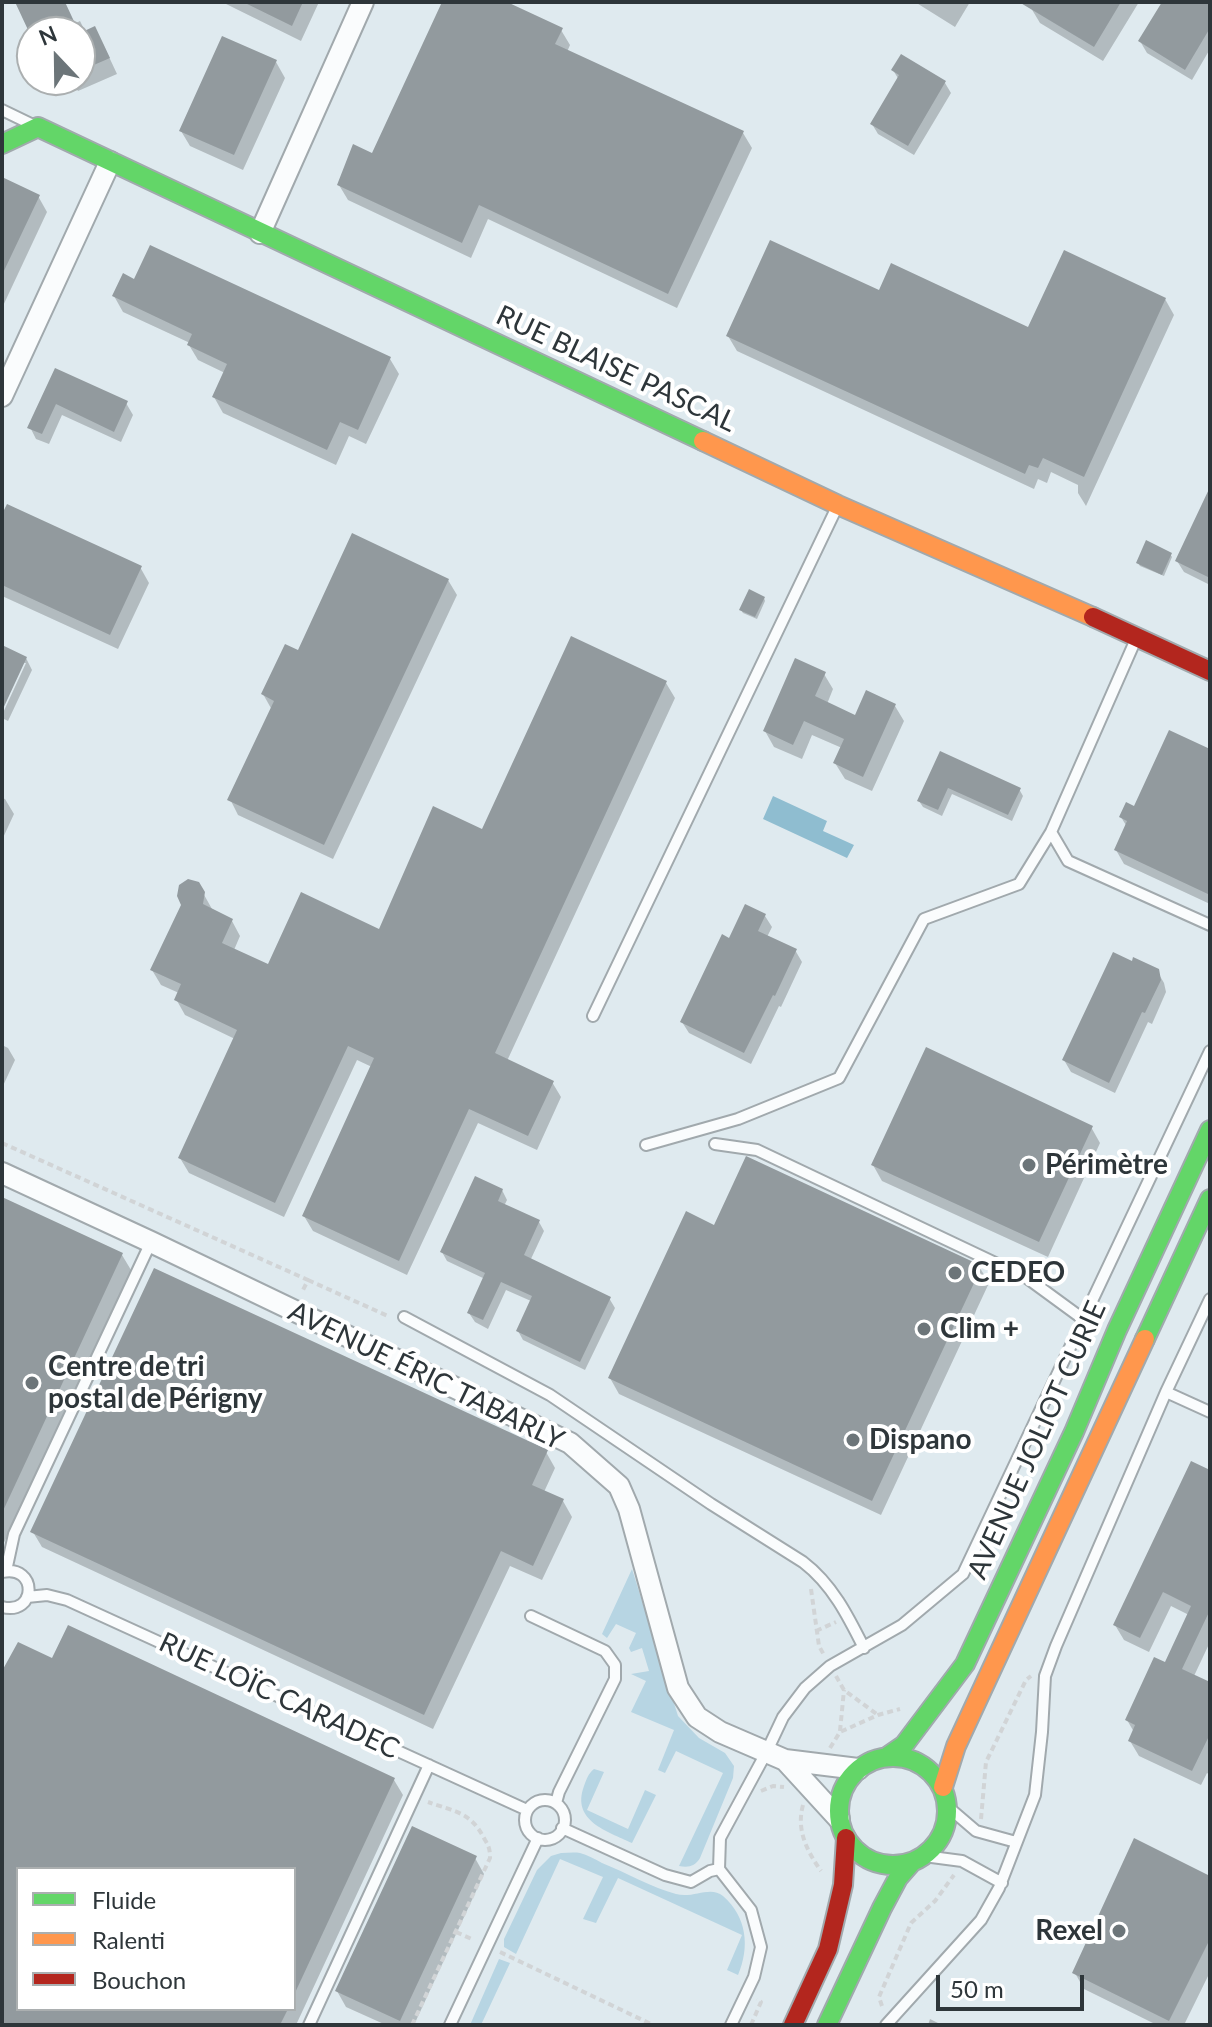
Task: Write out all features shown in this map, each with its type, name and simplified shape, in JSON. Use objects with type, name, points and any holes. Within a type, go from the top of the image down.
[{"type":"main road","name":"RUE BLAISE PASCAL","points":[[38,127],[838,505],[1210,671]]},
{"type":"main road","points":[[2,144],[38,127]]},
{"type":"main road","name":"AVENUE JOLIOT CURIE","points":[[888,1756],[904,1745],[965,1664],[1210,1130]]},
{"type":"main road","name":"AVENUE JOLIOT CURIE","points":[[943,1787],[956,1746],[1210,1199]]},
{"type":"main road","points":[[793,2025],[828,1949],[843,1885],[839,1800],[846,1783],[858,1769],[872,1760],[888,1756],[905,1757],[920,1763],[943,1787],[948,1807],[946,1826],[937,1843],[898,1878],[827,2025]]},
{"type":"main road","points":[[842,1828],[853,1849],[875,1863],[887,1865],[918,1859]]},
{"type":"street","points":[[260,233],[363,2]]},
{"type":"street","points":[[2,396],[110,162]]},
{"type":"street","name":"AVENUE ÉRIC TABARLY","points":[[2,1173],[570,1443],[619,1486],[629,1509],[678,1688],[697,1717],[720,1732],[775,1756],[858,1769]]},
{"type":"street","name":"AVENUE ÉRIC TABARLY","points":[[775,1756],[842,1828]]},
{"type":"lane","points":[[2,110],[38,127]]},
{"type":"lane","points":[[593,1016],[838,505]]},
{"type":"lane","points":[[646,1145],[738,1119],[839,1078],[924,919],[1019,884],[1051,832],[1137,637]]},
{"type":"lane","points":[[1051,832],[1068,861],[1210,925]]},
{"type":"lane","points":[[731,2025],[754,1977],[761,1947],[751,1910],[719,1869],[720,1838],[775,1756],[783,1717],[805,1688],[830,1666],[902,1625],[963,1574],[1210,1051]]},
{"type":"lane","points":[[715,1144],[757,1150],[1027,1278],[1083,1319]]},
{"type":"lane","points":[[2,1607],[20,1606],[27,1597],[26,1580],[18,1572],[4,1572],[14,1534],[151,1242]]},
{"type":"lane","points":[[889,2020],[981,1920],[1002,1883],[1035,1795],[1045,1676],[1166,1392],[1210,1299]]},
{"type":"lane","points":[[404,1317],[550,1395],[816,1572],[836,1597],[864,1648]]},
{"type":"lane","points":[[1166,1392],[1210,1412]]},
{"type":"lane","name":"RUE LOÏC CARADEC","points":[[27,1597],[47,1595],[67,1600],[527,1810]]},
{"type":"lane","points":[[531,1616],[605,1651],[615,1665],[615,1679],[556,1803]]},
{"type":"lane","points":[[309,2025],[429,1765]]},
{"type":"lane","points":[[543,1800],[556,1803],[564,1817],[562,1828],[549,1839],[538,1838],[525,1823],[527,1810],[543,1800]]},
{"type":"lane","points":[[948,1807],[976,1831],[1016,1842]]},
{"type":"lane","points":[[562,1828],[674,1878],[691,1882],[719,1869]]},
{"type":"lane","points":[[450,2025],[538,1838]]},
{"type":"lane","points":[[918,1859],[962,1861],[1002,1883]]},
{"type":"path","points":[[2,1143],[391,1317]]},
{"type":"path","points":[[293,1311],[308,1280]]},
{"type":"path","points":[[816,1572],[811,1586],[819,1646],[826,1659]]},
{"type":"path","points":[[980,1821],[986,1762],[1026,1680],[1034,1675],[1045,1676]]},
{"type":"path","points":[[836,1676],[844,1690],[878,1715]]},
{"type":"path","points":[[827,1753],[840,1732],[844,1690]]},
{"type":"path","points":[[840,1732],[878,1715],[908,1709]]},
{"type":"path","points":[[759,1792],[773,1786],[787,1787]]},
{"type":"path","points":[[412,2025],[490,1858],[490,1850],[478,1826],[468,1817],[415,1797]]},
{"type":"path","points":[[806,1798],[800,1818],[801,1831],[821,1870]]},
{"type":"path","points":[[889,2020],[879,1997],[911,1923],[935,1901],[957,1870]]},
{"type":"path","points":[[456,1931],[653,2025]]},
{"type":"path","points":[[751,2025],[761,2002],[755,1997]]},
{"type":"shaded area","points":[[773,796],[827,821],[823,831],[854,845],[847,858],[763,819]]},
{"type":"shaded area","points":[[632,1569],[678,1716],[699,1738],[725,1753],[734,1766],[733,1778],[700,1858],[694,1865],[679,1866],[723,1773],[676,1751],[665,1773],[658,1770],[674,1730],[631,1712],[646,1681],[631,1674],[649,1671],[642,1648],[631,1652],[629,1648],[636,1633],[616,1624],[607,1638],[602,1634]]},
{"type":"shaded area","points":[[594,1769],[604,1772],[587,1810],[628,1829],[645,1790],[656,1795],[632,1843],[602,1829],[582,1808],[584,1786]]},
{"type":"shaded area","points":[[583,1854],[676,1894],[713,1892],[723,1896],[737,1913],[744,1933],[744,1954],[738,1975],[727,1970],[742,1935],[618,1878],[596,1923],[583,1919],[603,1877],[560,1859],[516,1954],[504,1947],[504,1939],[537,1870],[551,1856]]},
{"type":"shaded area","points":[[499,1959],[510,1963],[481,2025],[470,2025]]},
{"type":"building","points":[[15,2],[65,2],[72,16],[22,16]]},
{"type":"building","points":[[243,2],[303,2],[292,26]]},
{"type":"building","points":[[442,2],[507,2],[563,28],[555,44],[744,131],[668,294],[479,205],[462,243],[337,185],[353,144],[372,153]]},
{"type":"building","points":[[1019,2],[1121,2],[1094,47]]},
{"type":"building","points":[[1162,2],[1210,2],[1210,28],[1185,70],[1138,41]]},
{"type":"building","points":[[96,28],[110,58],[96,64]]},
{"type":"building","points":[[222,36],[277,60],[234,155],[179,131]]},
{"type":"building","points":[[901,54],[946,81],[908,146],[870,124],[899,75],[891,70]]},
{"type":"building","points":[[2,177],[40,195],[2,275]]},
{"type":"building","points":[[770,240],[879,290],[891,263],[1028,327],[1064,250],[1166,298],[1084,477],[1043,458],[1038,468],[1029,465],[1025,474],[726,336]]},
{"type":"building","points":[[150,245],[391,357],[358,430],[340,422],[327,450],[212,397],[227,364],[187,345],[192,334],[112,296],[123,273],[134,279]]},
{"type":"building","points":[[55,368],[128,401],[114,432],[56,404],[42,434],[27,428]]},
{"type":"building","points":[[1210,487],[1210,578],[1175,561]]},
{"type":"building","points":[[7,504],[142,566],[110,635],[2,585],[2,514]]},
{"type":"building","points":[[352,533],[449,579],[324,845],[227,800],[274,701],[261,694],[285,644],[298,650]]},
{"type":"building","points":[[1146,540],[1172,553],[1162,575],[1136,563]]},
{"type":"building","points":[[749,589],[765,597],[755,617],[739,610]]},
{"type":"building","points":[[571,636],[667,681],[495,1053],[554,1081],[528,1136],[469,1109],[399,1261],[302,1216],[374,1058],[348,1046],[275,1203],[178,1158],[237,1030],[174,1000],[181,984],[150,970],[181,905],[177,896],[179,885],[188,879],[199,882],[205,892],[203,904],[233,919],[222,943],[268,964],[301,892],[379,929],[433,806],[482,829]]},
{"type":"building","points":[[2,645],[27,657],[2,711]]},
{"type":"building","points":[[795,658],[826,672],[815,696],[855,715],[866,690],[896,704],[863,777],[833,763],[844,739],[804,721],[793,745],[763,731]]},
{"type":"building","points":[[1169,730],[1210,749],[1210,895],[1114,850],[1127,821],[1119,817],[1126,802],[1134,806]]},
{"type":"building","points":[[940,751],[1021,788],[1008,815],[948,788],[938,810],[917,801]]},
{"type":"building","points":[[745,904],[766,914],[758,931],[797,949],[744,1053],[680,1022],[722,934],[729,938]]},
{"type":"building","points":[[1113,952],[1159,969],[1161,980],[1145,1013],[1142,1012],[1109,1083],[1062,1060]]},
{"type":"building","points":[[926,1047],[1093,1126],[1039,1242],[871,1165]]},
{"type":"building","points":[[746,1156],[982,1266],[872,1501],[608,1378],[686,1211],[714,1225]]},
{"type":"building","points":[[475,1176],[503,1189],[498,1201],[540,1220],[524,1255],[611,1297],[580,1362],[516,1331],[532,1296],[501,1282],[483,1320],[467,1313],[485,1273],[440,1252]]},
{"type":"building","name":"Centre de tri postal de Périgny","points":[[2,1197],[123,1253],[2,1513]]},
{"type":"building","points":[[154,1268],[548,1450],[532,1485],[564,1499],[533,1566],[501,1551],[424,1715],[30,1532]]},
{"type":"building","points":[[1191,1461],[1210,1470],[1210,1610],[1182,1669],[1210,1682],[1210,1734],[1192,1771],[1128,1741],[1135,1725],[1125,1720],[1154,1657],[1165,1662],[1191,1606],[1163,1592],[1140,1638],[1113,1625]]},
{"type":"building","points":[[68,1625],[395,1778],[296,1991],[296,1867],[16,1867],[16,2011],[287,2011],[280,2025],[2,2025],[2,1671],[18,1642],[52,1658]]},
{"type":"building","points":[[412,1826],[477,1856],[400,2021],[335,1991]]},
{"type":"building","points":[[1134,1838],[1210,1876],[1210,1939],[1169,2021],[1072,1973]]},
{"type":"traffic: fast","points":[[2,144],[38,127],[703,441]]},
{"type":"traffic: fast","points":[[888,1756],[904,1745],[965,1664],[1210,1130]]},
{"type":"traffic: fast","points":[[1145,1339],[1210,1199]]},
{"type":"traffic: fast","points":[[893,1757],[914,1761],[931,1773],[943,1790],[947,1811],[943,1832],[931,1849],[914,1861],[893,1865],[872,1861],[855,1849],[843,1832],[839,1811],[843,1790],[855,1773],[872,1761],[893,1757]]},
{"type":"traffic: fast","points":[[827,2025],[882,1908],[898,1878],[912,1862]]},
{"type":"traffic: slow","points":[[703,441],[838,505],[1093,617]]},
{"type":"traffic: slow","points":[[943,1787],[956,1746],[1145,1339]]},
{"type":"traffic: jam","points":[[1093,617],[1210,671]]},
{"type":"traffic: jam","points":[[793,2025],[828,1949],[843,1885],[846,1838]]},
{"type":"place","name":"Périmètre","points":[[1029,1165]]},
{"type":"place","name":"CEDEO","points":[[955,1273]]},
{"type":"place","name":"Clim +","points":[[924,1329]]},
{"type":"place","name":"Centre de tri postal de Périgny","points":[[32,1383]]},
{"type":"place","name":"Dispano","points":[[853,1440]]},
{"type":"place","name":"Rexel","points":[[1119,1931]]}]
